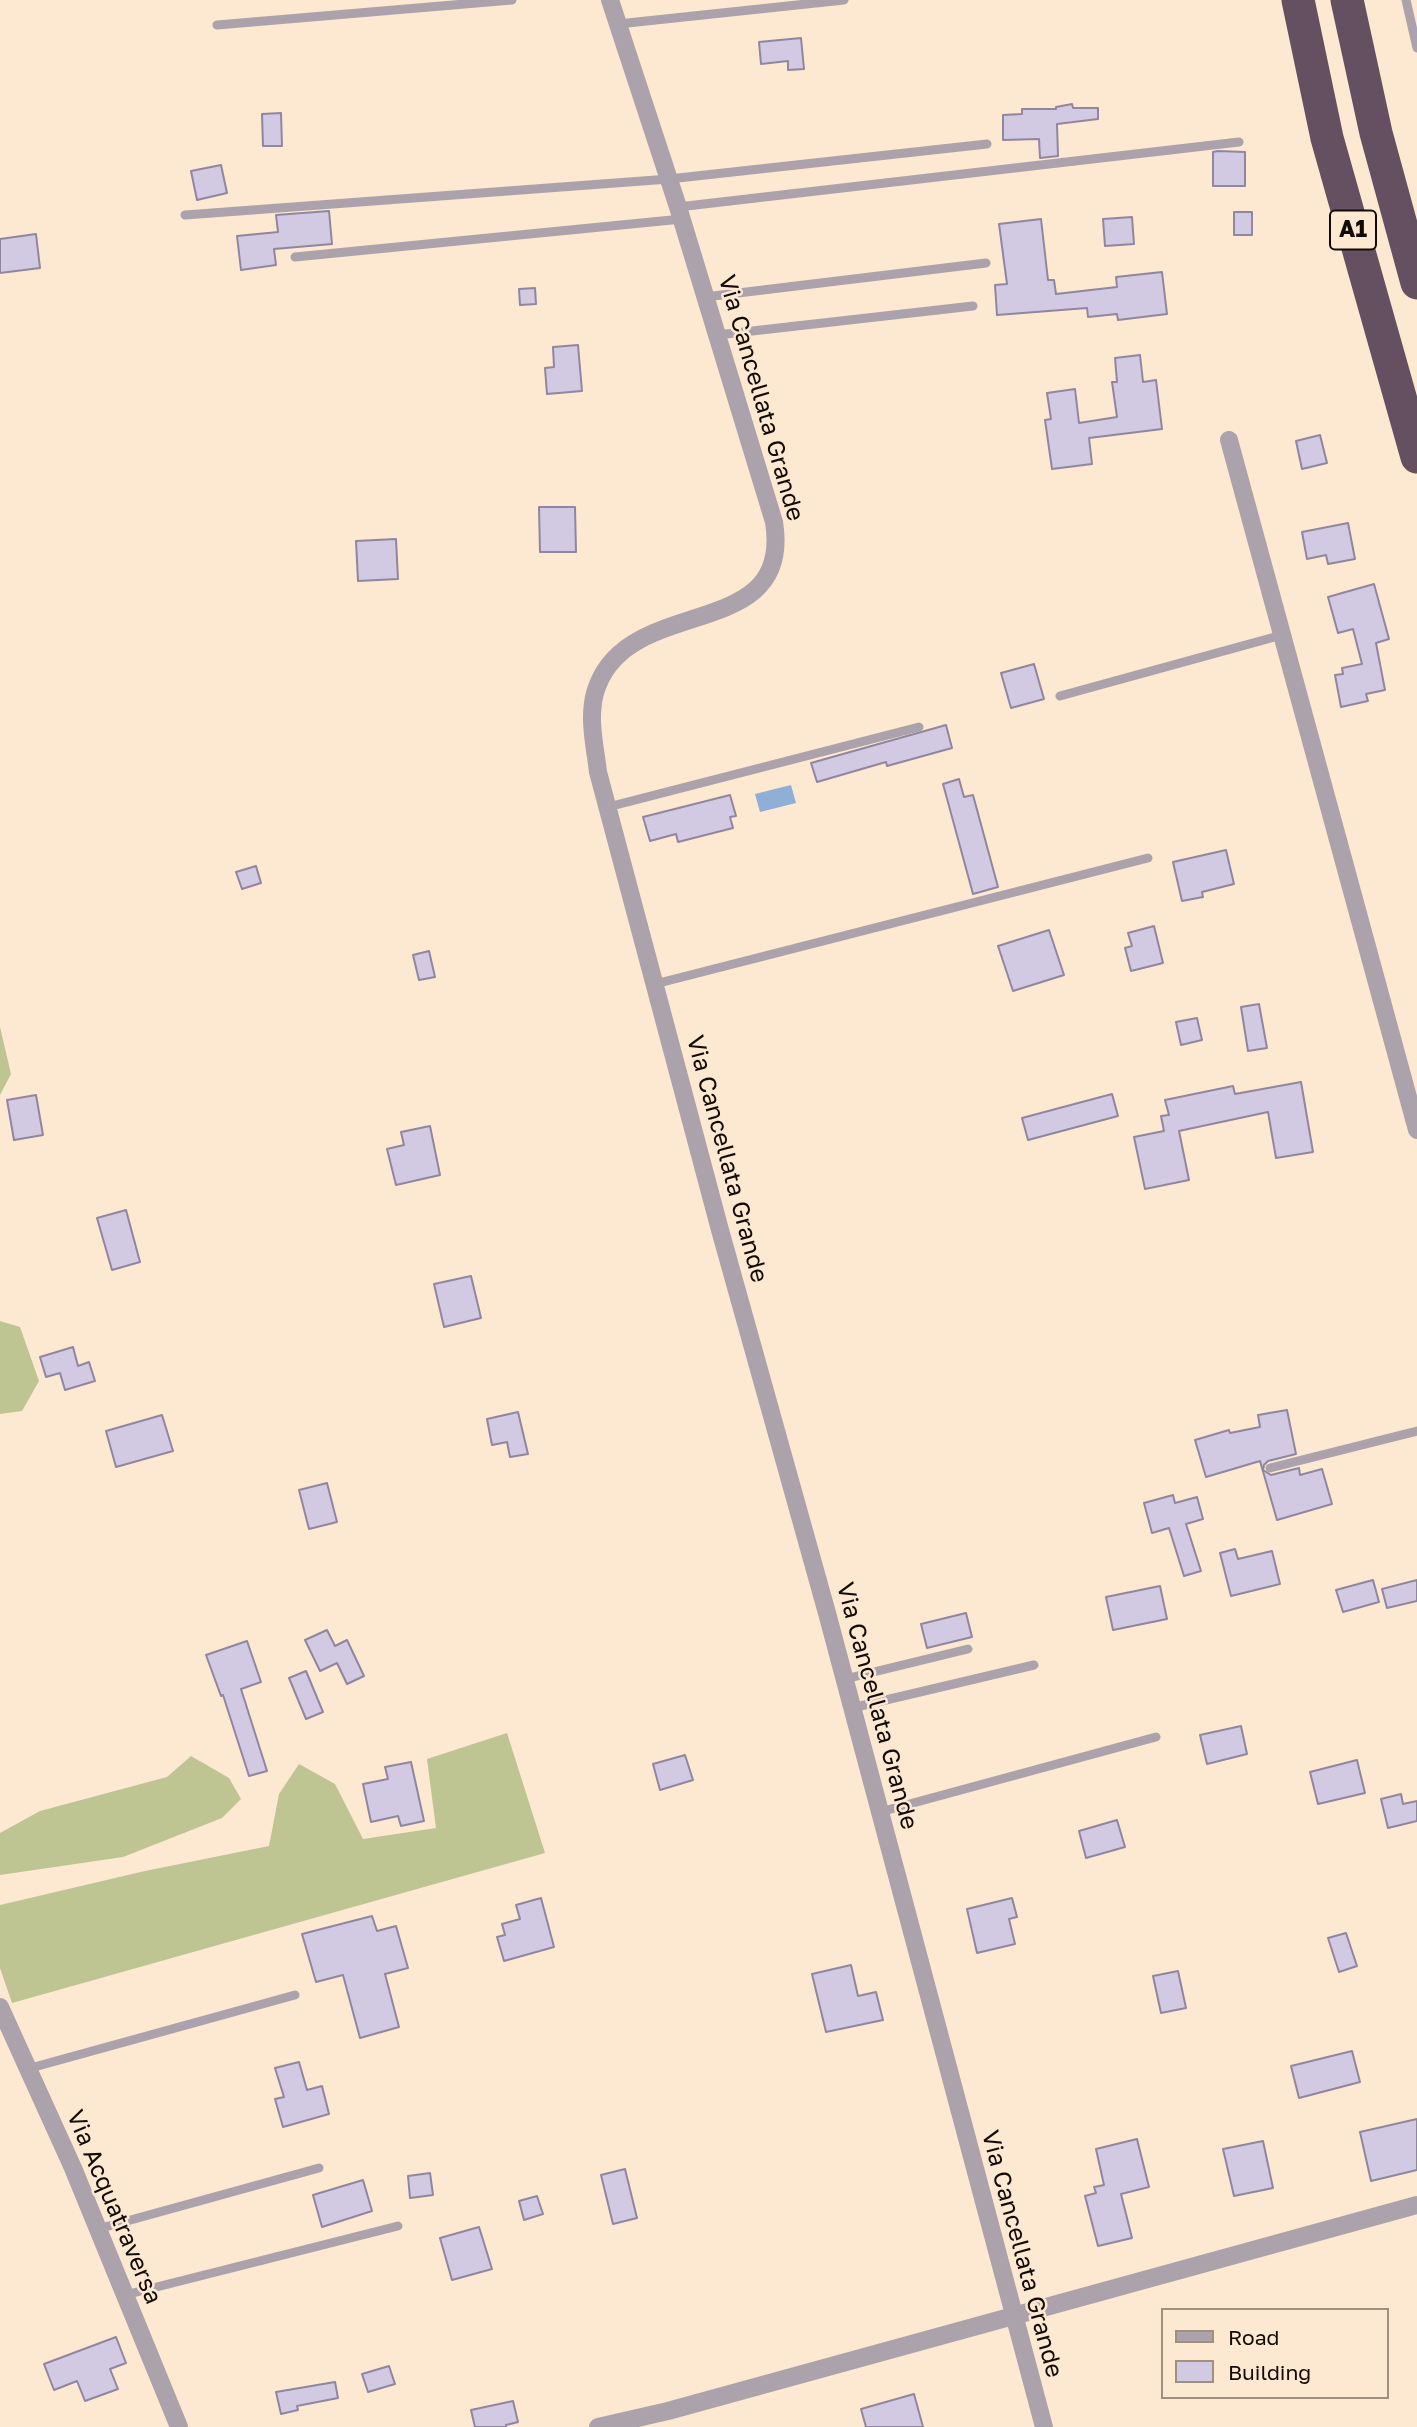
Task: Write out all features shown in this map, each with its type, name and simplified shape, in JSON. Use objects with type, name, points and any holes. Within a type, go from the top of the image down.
[{"type":"highway","name":"A1","points":[[1298,0],[1327,138],[1417,457]]},
{"type":"highway","name":"A1","points":[[1347,0],[1376,133],[1417,283]]},
{"type":"street","name":"Via Cancellata Grande","points":[[610,0],[680,213],[776,534],[775,557],[765,579],[749,596],[728,607],[650,633],[630,645],[607,668],[595,695],[592,714],[598,772],[720,1230],[845,1679],[1044,2427]]},
{"type":"street","points":[[1229,440],[1417,1130]]},
{"type":"street","name":"Via Acquatraversa","points":[[0,2007],[98,2229],[179,2427]]},
{"type":"street","points":[[598,2427],[668,2411],[1417,2205]]},
{"type":"lane","points":[[217,25],[512,0]]},
{"type":"lane","points":[[618,24],[844,0]]},
{"type":"lane","points":[[1406,0],[1417,48]]},
{"type":"lane","points":[[295,257],[680,213],[1239,142]]},
{"type":"lane","points":[[185,215],[669,179],[987,144]]},
{"type":"lane","points":[[705,297],[986,263]]},
{"type":"lane","points":[[717,335],[973,306]]},
{"type":"lane","points":[[1060,696],[1282,635]]},
{"type":"lane","points":[[608,807],[919,727]]},
{"type":"lane","points":[[654,984],[1148,858]]},
{"type":"lane","points":[[1270,1468],[1417,1431]]},
{"type":"lane","points":[[845,1679],[968,1649]]},
{"type":"lane","points":[[852,1708],[1034,1665]]},
{"type":"lane","points":[[880,1812],[1156,1737]]},
{"type":"lane","points":[[27,2069],[295,1995]]},
{"type":"lane","points":[[98,2229],[319,2168]]},
{"type":"lane","points":[[125,2295],[398,2226]]},
{"type":"green space","points":[[0,1027],[11,1074],[0,1095]]},
{"type":"green space","points":[[0,1321],[20,1327],[39,1381],[22,1411],[0,1414]]},
{"type":"green space","points":[[507,1733],[545,1853],[12,2003],[0,1968],[0,1905],[145,1871],[269,1846],[279,1794],[299,1764],[335,1784],[363,1839],[436,1828],[427,1759]]},
{"type":"green space","points":[[191,1756],[229,1778],[241,1799],[222,1818],[123,1857],[0,1875],[0,1833],[40,1811],[167,1777]]},
{"type":"water","points":[[791,785],[796,803],[760,812],[755,794]]},
{"type":"building","points":[[801,38],[804,69],[788,70],[788,61],[761,64],[759,42]]},
{"type":"building","points":[[1072,104],[1073,108],[1098,108],[1098,119],[1057,124],[1058,156],[1040,158],[1039,139],[1003,140],[1003,115],[1022,114],[1022,109],[1056,109]]},
{"type":"building","points":[[281,113],[282,146],[263,146],[262,114]]},
{"type":"building","points":[[1213,152],[1245,152],[1245,186],[1213,186]]},
{"type":"building","points":[[221,165],[227,193],[197,200],[191,171]]},
{"type":"building","points":[[329,211],[332,244],[274,249],[276,265],[241,270],[237,236],[278,232],[276,215]]},
{"type":"building","points":[[1234,212],[1252,212],[1252,235],[1234,235]]},
{"type":"building","points":[[1132,217],[1134,244],[1105,246],[1103,219]]},
{"type":"building","points":[[1041,219],[1048,280],[1054,280],[1056,294],[1117,287],[1116,277],[1162,272],[1167,314],[1118,320],[1117,314],[1088,317],[1087,308],[997,315],[995,285],[1007,284],[999,224]]},
{"type":"building","points":[[36,234],[40,268],[0,273],[0,239]]},
{"type":"building","points":[[535,288],[536,304],[520,305],[519,289]]},
{"type":"building","points":[[578,345],[582,391],[547,394],[545,368],[554,367],[553,347]]},
{"type":"building","points":[[1140,355],[1143,382],[1156,380],[1162,429],[1089,438],[1092,464],[1052,469],[1045,420],[1051,419],[1047,393],[1075,389],[1079,423],[1117,417],[1112,382],[1117,382],[1115,358]]},
{"type":"building","points":[[1320,435],[1327,463],[1302,469],[1296,441]]},
{"type":"building","points":[[539,507],[575,507],[576,552],[540,552]]},
{"type":"building","points":[[1348,523],[1355,559],[1328,564],[1326,555],[1307,559],[1302,532]]},
{"type":"building","points":[[396,539],[398,579],[358,581],[356,541]]},
{"type":"building","points":[[1374,584],[1389,639],[1376,643],[1385,690],[1366,694],[1368,701],[1341,707],[1335,675],[1343,674],[1342,668],[1362,664],[1353,629],[1338,633],[1328,597]]},
{"type":"building","points":[[1034,664],[1044,699],[1011,708],[1001,673]]},
{"type":"building","points":[[946,725],[952,748],[887,766],[886,762],[817,782],[811,763]]},
{"type":"building","points":[[959,779],[964,797],[973,795],[998,887],[973,894],[943,784]]},
{"type":"building","points":[[730,795],[736,816],[730,817],[733,828],[678,842],[676,834],[650,841],[643,817]]},
{"type":"building","points":[[1226,850],[1234,884],[1202,892],[1203,897],[1182,901],[1173,862]]},
{"type":"building","points":[[256,866],[261,883],[242,889],[236,872]]},
{"type":"building","points":[[1154,926],[1163,963],[1131,971],[1125,948],[1132,946],[1128,933]]},
{"type":"building","points":[[1049,930],[1064,975],[1013,991],[998,946]]},
{"type":"building","points":[[429,951],[435,977],[419,980],[413,955]]},
{"type":"building","points":[[1259,1004],[1267,1048],[1248,1051],[1241,1007]]},
{"type":"building","points":[[1197,1018],[1202,1040],[1181,1045],[1176,1022]]},
{"type":"building","points":[[1301,1082],[1313,1152],[1276,1158],[1268,1112],[1179,1131],[1189,1180],[1145,1189],[1134,1137],[1164,1131],[1161,1116],[1169,1115],[1165,1100],[1233,1086],[1235,1094]]},
{"type":"building","points":[[1112,1094],[1118,1116],[1028,1140],[1022,1118]]},
{"type":"building","points":[[36,1095],[43,1135],[14,1140],[7,1100]]},
{"type":"building","points":[[430,1126],[440,1175],[396,1185],[387,1149],[404,1145],[401,1132]]},
{"type":"building","points":[[126,1210],[140,1262],[112,1270],[97,1218]]},
{"type":"building","points":[[471,1276],[481,1318],[444,1327],[434,1284]]},
{"type":"building","points":[[73,1347],[78,1366],[89,1362],[95,1381],[65,1390],[60,1373],[46,1377],[40,1357]]},
{"type":"building","points":[[1287,1410],[1296,1454],[1268,1461],[1263,1470],[1271,1475],[1299,1468],[1300,1475],[1322,1469],[1332,1504],[1277,1520],[1260,1461],[1206,1477],[1195,1440],[1229,1430],[1230,1433],[1260,1427],[1258,1415]]},
{"type":"building","points":[[518,1412],[528,1454],[510,1457],[507,1442],[492,1445],[487,1419]]},
{"type":"building","points":[[162,1415],[173,1451],[116,1467],[106,1431]]},
{"type":"building","points":[[327,1483],[337,1522],[309,1529],[299,1490]]},
{"type":"building","points":[[1173,1495],[1175,1503],[1197,1497],[1203,1519],[1186,1524],[1201,1571],[1184,1576],[1169,1528],[1152,1533],[1144,1503]]},
{"type":"building","points":[[1235,1549],[1238,1559],[1272,1551],[1280,1584],[1231,1596],[1220,1553]]},
{"type":"building","points":[[1373,1580],[1379,1602],[1343,1612],[1336,1590]]},
{"type":"building","points":[[1417,1580],[1417,1601],[1387,1608],[1382,1589]]},
{"type":"building","points":[[1160,1586],[1167,1619],[1113,1630],[1106,1597]]},
{"type":"building","points":[[966,1613],[972,1637],[927,1648],[921,1624]]},
{"type":"building","points":[[327,1630],[335,1646],[347,1640],[364,1676],[347,1684],[337,1663],[320,1671],[305,1640]]},
{"type":"building","points":[[247,1641],[261,1682],[241,1689],[267,1771],[249,1776],[223,1695],[221,1696],[206,1655]]},
{"type":"building","points":[[306,1671],[323,1712],[306,1719],[289,1678]]},
{"type":"building","points":[[1241,1726],[1247,1754],[1207,1764],[1200,1735]]},
{"type":"building","points":[[685,1755],[693,1780],[660,1790],[653,1764]]},
{"type":"building","points":[[1357,1760],[1365,1793],[1318,1804],[1310,1772]]},
{"type":"building","points":[[411,1762],[424,1821],[401,1826],[398,1816],[371,1822],[363,1784],[388,1779],[385,1767]]},
{"type":"building","points":[[1401,1794],[1403,1804],[1417,1801],[1417,1821],[1388,1828],[1381,1799]]},
{"type":"building","points":[[1117,1820],[1125,1847],[1086,1858],[1079,1831]]},
{"type":"building","points":[[541,1898],[554,1947],[504,1961],[497,1937],[505,1935],[502,1924],[520,1919],[516,1905]]},
{"type":"building","points":[[1012,1898],[1017,1917],[1009,1919],[1015,1944],[977,1953],[967,1909]]},
{"type":"building","points":[[372,1916],[377,1931],[396,1926],[408,1968],[385,1974],[399,2027],[360,2038],[343,1975],[316,1982],[302,1934]]},
{"type":"building","points":[[1346,1933],[1357,1966],[1339,1972],[1328,1938]]},
{"type":"building","points":[[851,1965],[858,1996],[876,1992],[883,2020],[826,2032],[812,1974]]},
{"type":"building","points":[[1178,1971],[1186,2008],[1161,2013],[1153,1976]]},
{"type":"building","points":[[1352,2051],[1360,2082],[1299,2098],[1291,2066]]},
{"type":"building","points":[[299,2062],[307,2090],[322,2086],[329,2114],[283,2127],[275,2099],[284,2097],[275,2068]]},
{"type":"building","points":[[1417,2119],[1417,2170],[1371,2181],[1360,2132]]},
{"type":"building","points":[[1137,2139],[1149,2187],[1121,2194],[1132,2238],[1098,2246],[1085,2196],[1096,2193],[1094,2187],[1104,2185],[1096,2149]]},
{"type":"building","points":[[1263,2141],[1273,2188],[1234,2196],[1223,2149]]},
{"type":"building","points":[[625,2169],[637,2218],[613,2224],[601,2175]]},
{"type":"building","points":[[430,2173],[433,2195],[410,2198],[408,2176]]},
{"type":"building","points":[[363,2180],[372,2211],[322,2227],[313,2195]]},
{"type":"building","points":[[537,2196],[543,2214],[524,2220],[519,2201]]},
{"type":"building","points":[[479,2227],[492,2269],[452,2280],[440,2238]]},
{"type":"building","points":[[116,2337],[126,2363],[110,2369],[118,2389],[85,2401],[77,2381],[54,2390],[44,2364]]},
{"type":"building","points":[[389,2366],[395,2384],[368,2392],[362,2374]]},
{"type":"building","points":[[335,2382],[338,2398],[297,2406],[298,2410],[281,2414],[276,2392]]},
{"type":"building","points":[[914,2394],[923,2427],[866,2427],[861,2409]]},
{"type":"building","points":[[513,2401],[518,2422],[506,2427],[475,2427],[471,2410]]}]
